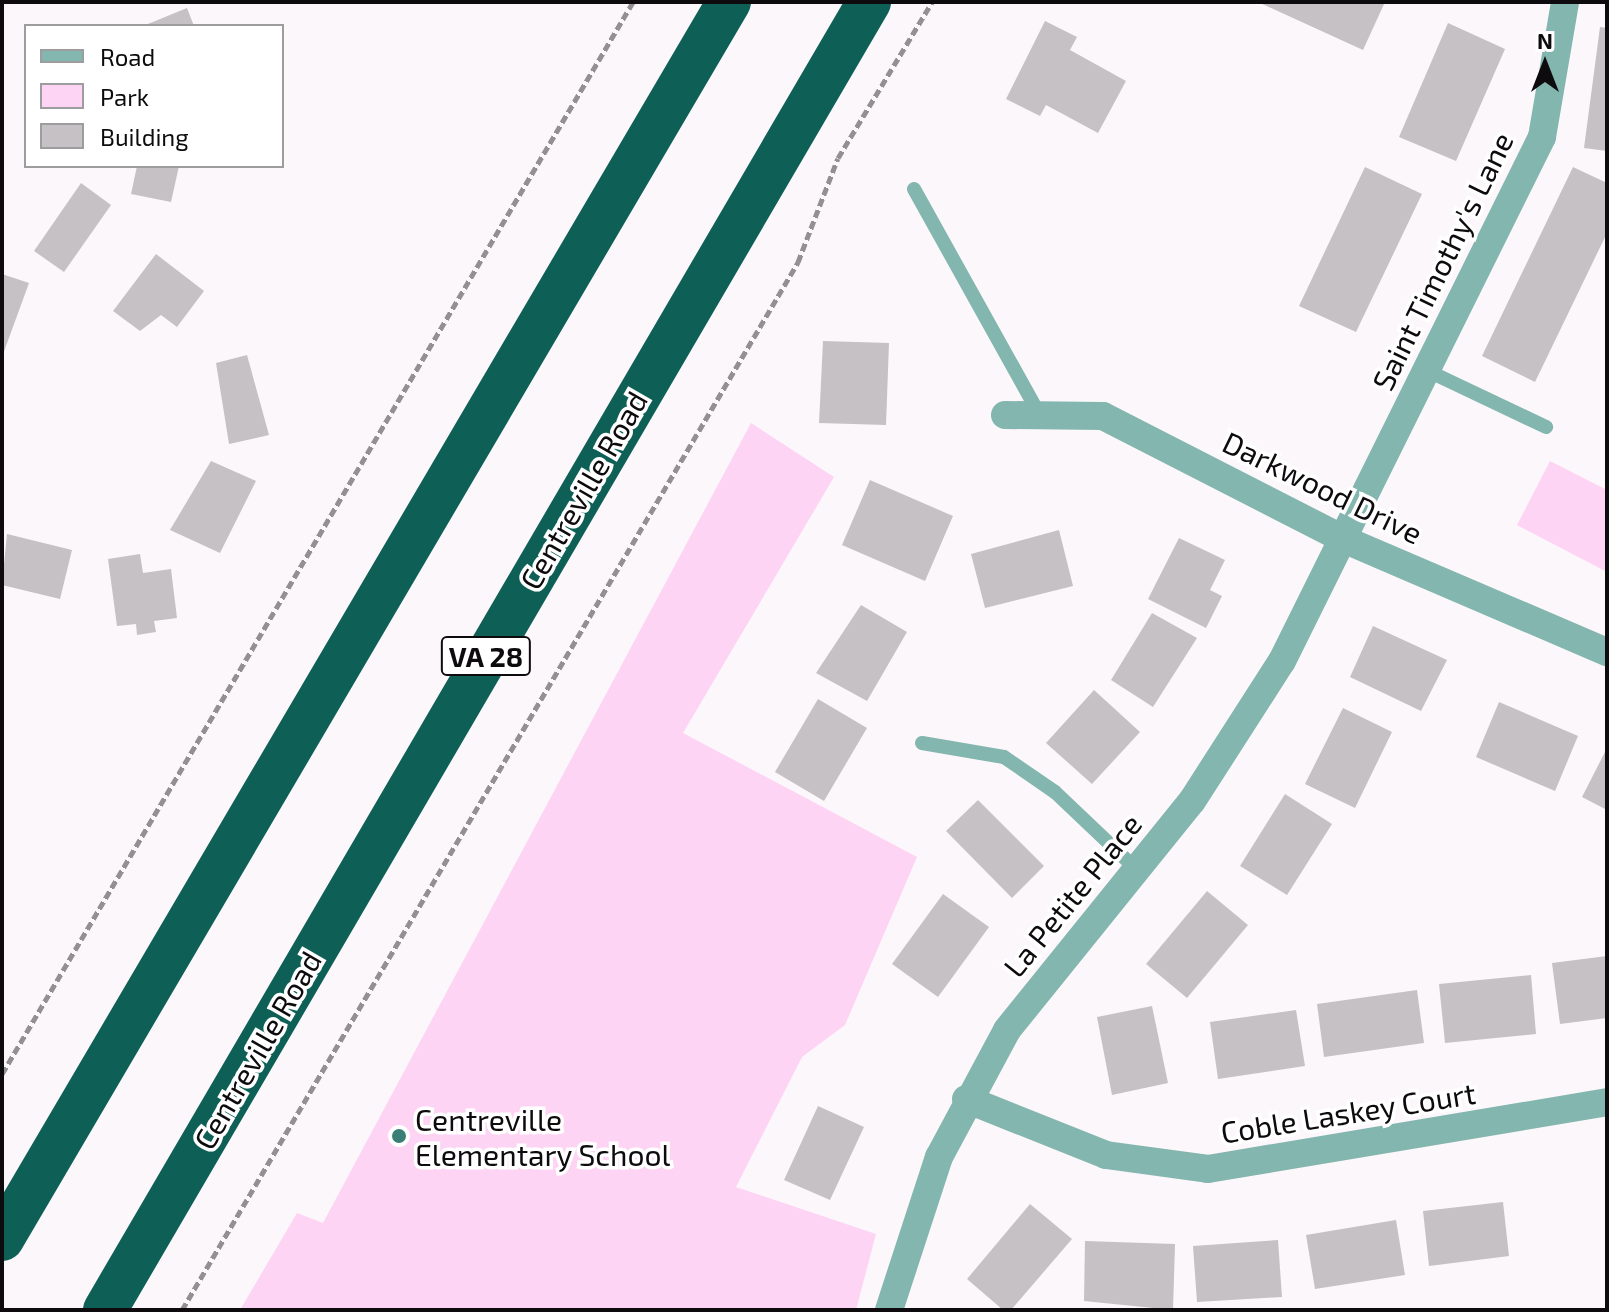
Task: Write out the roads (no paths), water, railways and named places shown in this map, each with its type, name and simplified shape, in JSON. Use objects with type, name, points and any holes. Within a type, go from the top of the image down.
[{"type":"highway","points":[[2,1239],[729,2]]},
{"type":"highway","name":"Centreville Road","points":[[105,1310],[869,2]]},
{"type":"street","name":"Saint Timothy's Lane","points":[[1343,539],[1542,137],[1565,2]]},
{"type":"street","name":"Darkwood Drive","points":[[1005,415],[1038,412],[1103,416],[1343,539],[1607,652]]},
{"type":"street","name":"La Petite Place","points":[[889,1310],[916,1215],[966,1099],[1007,1030],[1237,738],[1343,539]]},
{"type":"street","name":"Coble Laskey Court","points":[[966,1099],[1106,1155],[1208,1169],[1607,1102]]},
{"type":"lane","points":[[914,189],[1038,412]]},
{"type":"lane","points":[[1426,370],[1546,427]]},
{"type":"lane","points":[[922,743],[1004,757],[1055,792],[1135,868]]},
{"type":"place","name":"Centreville Elementary School","points":[[399,1136]]}]
